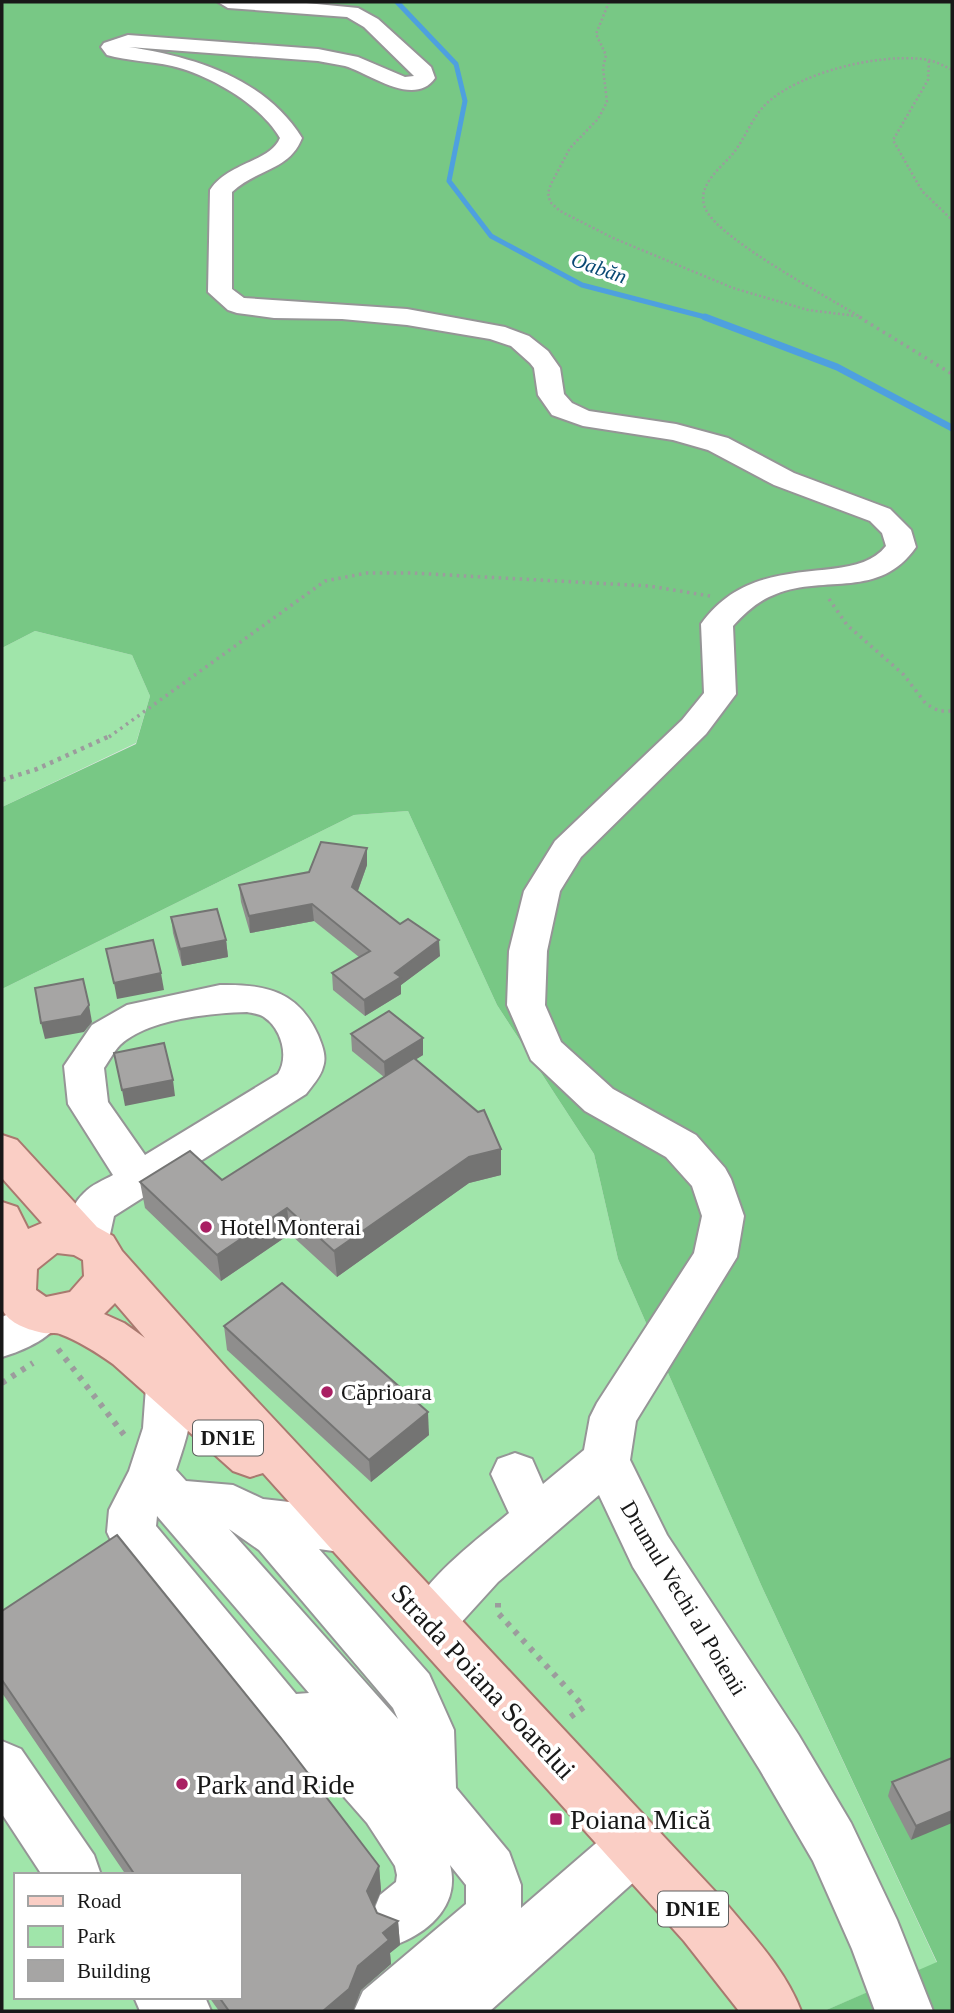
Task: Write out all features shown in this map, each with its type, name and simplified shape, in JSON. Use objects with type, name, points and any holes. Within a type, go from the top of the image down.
[{"type":"main road","name":"Strada Poiana Soarelui","points":[[2,1151],[91,1246],[386,1575],[635,1844],[749,1976],[772,2011]]},
{"type":"main road","name":"DN1E","points":[[50,1328],[17,1304],[10,1295],[7,1261],[41,1239],[55,1236],[91,1246]]},
{"type":"main road","points":[[50,1328],[102,1288],[107,1274],[91,1246]]},
{"type":"main road","name":"Strada Poiana Soarelui","points":[[50,1328],[108,1336],[386,1575]]},
{"type":"street","points":[[228,2],[351,12],[389,38],[424,71],[425,79],[402,83],[351,61],[317,55],[128,41],[116,43],[111,47],[114,51],[195,67],[255,100],[286,125],[291,138],[288,150],[280,158],[246,170],[220,190],[220,292],[237,305],[274,310],[342,311],[407,317],[496,332],[520,341],[539,357],[547,368],[551,395],[562,409],[583,418],[676,432],[718,444],[784,479],[880,515],[896,530],[901,547],[896,558],[881,566],[860,573],[774,584],[739,601],[717,624],[720,694],[694,727],[568,849],[542,891],[528,951],[526,1005],[545,1050],[599,1100],[681,1146],[710,1179],[723,1216],[715,1257],[613,1417],[606,1460],[481,1566],[430,1621]]},
{"type":"street","points":[[91,1246],[90,1216],[99,1204],[139,1180],[292,1084],[304,1066],[304,1049],[296,1030],[279,1008],[248,998],[178,1006],[141,1015],[106,1035],[84,1066],[88,1104],[139,1180]]},
{"type":"street","points":[[18,1351],[50,1328]]},
{"type":"street","points":[[169,1387],[166,1428],[153,1474],[133,1510],[131,1532],[305,1744],[350,1764],[386,1804],[420,1855],[425,1875],[421,1897],[400,1915]]},
{"type":"street","name":"Drumul Vechi al Poienii","points":[[606,1460],[650,1551],[779,1752],[832,1842],[877,1940],[904,2011]]},
{"type":"street","points":[[153,1474],[233,1506],[276,1535],[411,1691],[425,1714],[430,1734],[429,1795]]},
{"type":"street","points":[[153,1474],[358,1711],[490,1871],[496,1890],[496,1906],[488,1922],[383,2011]]},
{"type":"street","points":[[515,1474],[537,1521]]},
{"type":"street","points":[[256,1519],[333,1529]]},
{"type":"street","points":[[284,1719],[333,1717],[358,1711]]},
{"type":"street","points":[[2,1767],[73,1873]]},
{"type":"street","points":[[447,2011],[635,1844]]},
{"type":"street","points":[[166,1999],[182,2011]]},
{"type":"path","points":[[609,2],[596,34],[606,55],[603,68],[607,102],[598,119],[570,148],[551,184],[548,193],[550,202],[560,211],[613,238],[733,288],[808,310],[857,316]]},
{"type":"path","points":[[952,70],[929,61],[901,59],[847,66],[793,85],[766,103],[738,147],[709,182],[703,198],[706,209],[735,240],[952,374]]},
{"type":"path","points":[[929,61],[928,80],[893,139],[922,191],[952,220]]},
{"type":"path","points":[[2,780],[37,769],[109,737],[325,581],[367,573],[411,573],[649,586],[739,601]]},
{"type":"path","points":[[816,578],[847,625],[904,675],[926,704],[939,711],[952,711]]},
{"type":"path","points":[[50,1328],[57,1348],[153,1474]]},
{"type":"path","points":[[2,1383],[18,1351]]},
{"type":"path","points":[[498,1591],[498,1613],[583,1707],[540,1740]]},
{"type":"green space","points":[[2,2],[952,2],[952,2011],[824,2011],[937,1962],[762,1587],[618,1259],[594,1154],[497,1005],[408,811],[354,815],[2,989],[2,807],[136,744],[150,696],[132,655],[35,631],[2,648]]},
{"type":"green space","points":[[35,631],[132,655],[150,696],[136,743],[2,807],[2,648]]},
{"type":"green space","points":[[408,811],[497,1005],[594,1154],[618,1259],[762,1587],[937,1963],[824,2011],[2,2011],[2,989],[354,815]]},
{"type":"building","points":[[321,842],[367,848],[352,887],[400,924],[408,919],[439,940],[395,973],[401,977],[364,1000],[332,973],[370,951],[312,904],[249,916],[239,885],[309,872]]},
{"type":"building","points":[[217,909],[226,940],[180,949],[171,917]]},
{"type":"building","points":[[153,940],[161,973],[114,983],[106,949]]},
{"type":"building","points":[[83,979],[89,1005],[81,1016],[41,1023],[35,988]]},
{"type":"building","points":[[389,1011],[423,1038],[384,1062],[351,1034]]},
{"type":"building","points":[[164,1043],[173,1080],[122,1090],[114,1053]]},
{"type":"building","points":[[414,1058],[478,1112],[484,1110],[501,1149],[469,1157],[334,1251],[287,1208],[217,1255],[140,1182],[190,1151],[222,1180]]},
{"type":"building","name":"Căprioara","points":[[282,1283],[428,1412],[369,1460],[224,1326]]},
{"type":"building","name":"Park and Ride","points":[[117,1535],[281,1738],[379,1866],[367,1891],[377,1913],[398,1921],[383,1933],[389,1940],[358,1966],[349,1989],[323,2011],[229,2011],[220,1999],[242,1999],[242,1873],[134,1873],[2,1680],[2,1611]]},
{"type":"building","points":[[952,1758],[952,1811],[916,1826],[892,1782]]},
{"type":"waterway","name":"Oabăn","points":[[397,2],[456,64],[465,101],[449,181],[491,236],[582,285],[709,318]]},
{"type":"waterway","name":"Oabăn","points":[[705,317],[837,367],[952,428]]},
{"type":"place","name":"Hotel Monterai","points":[[206,1227]]},
{"type":"place","name":"Căprioara","points":[[327,1392]]},
{"type":"place","name":"Park and Ride","points":[[182,1784]]},
{"type":"place","name":"Poiana Mică","points":[[556,1819]]}]
